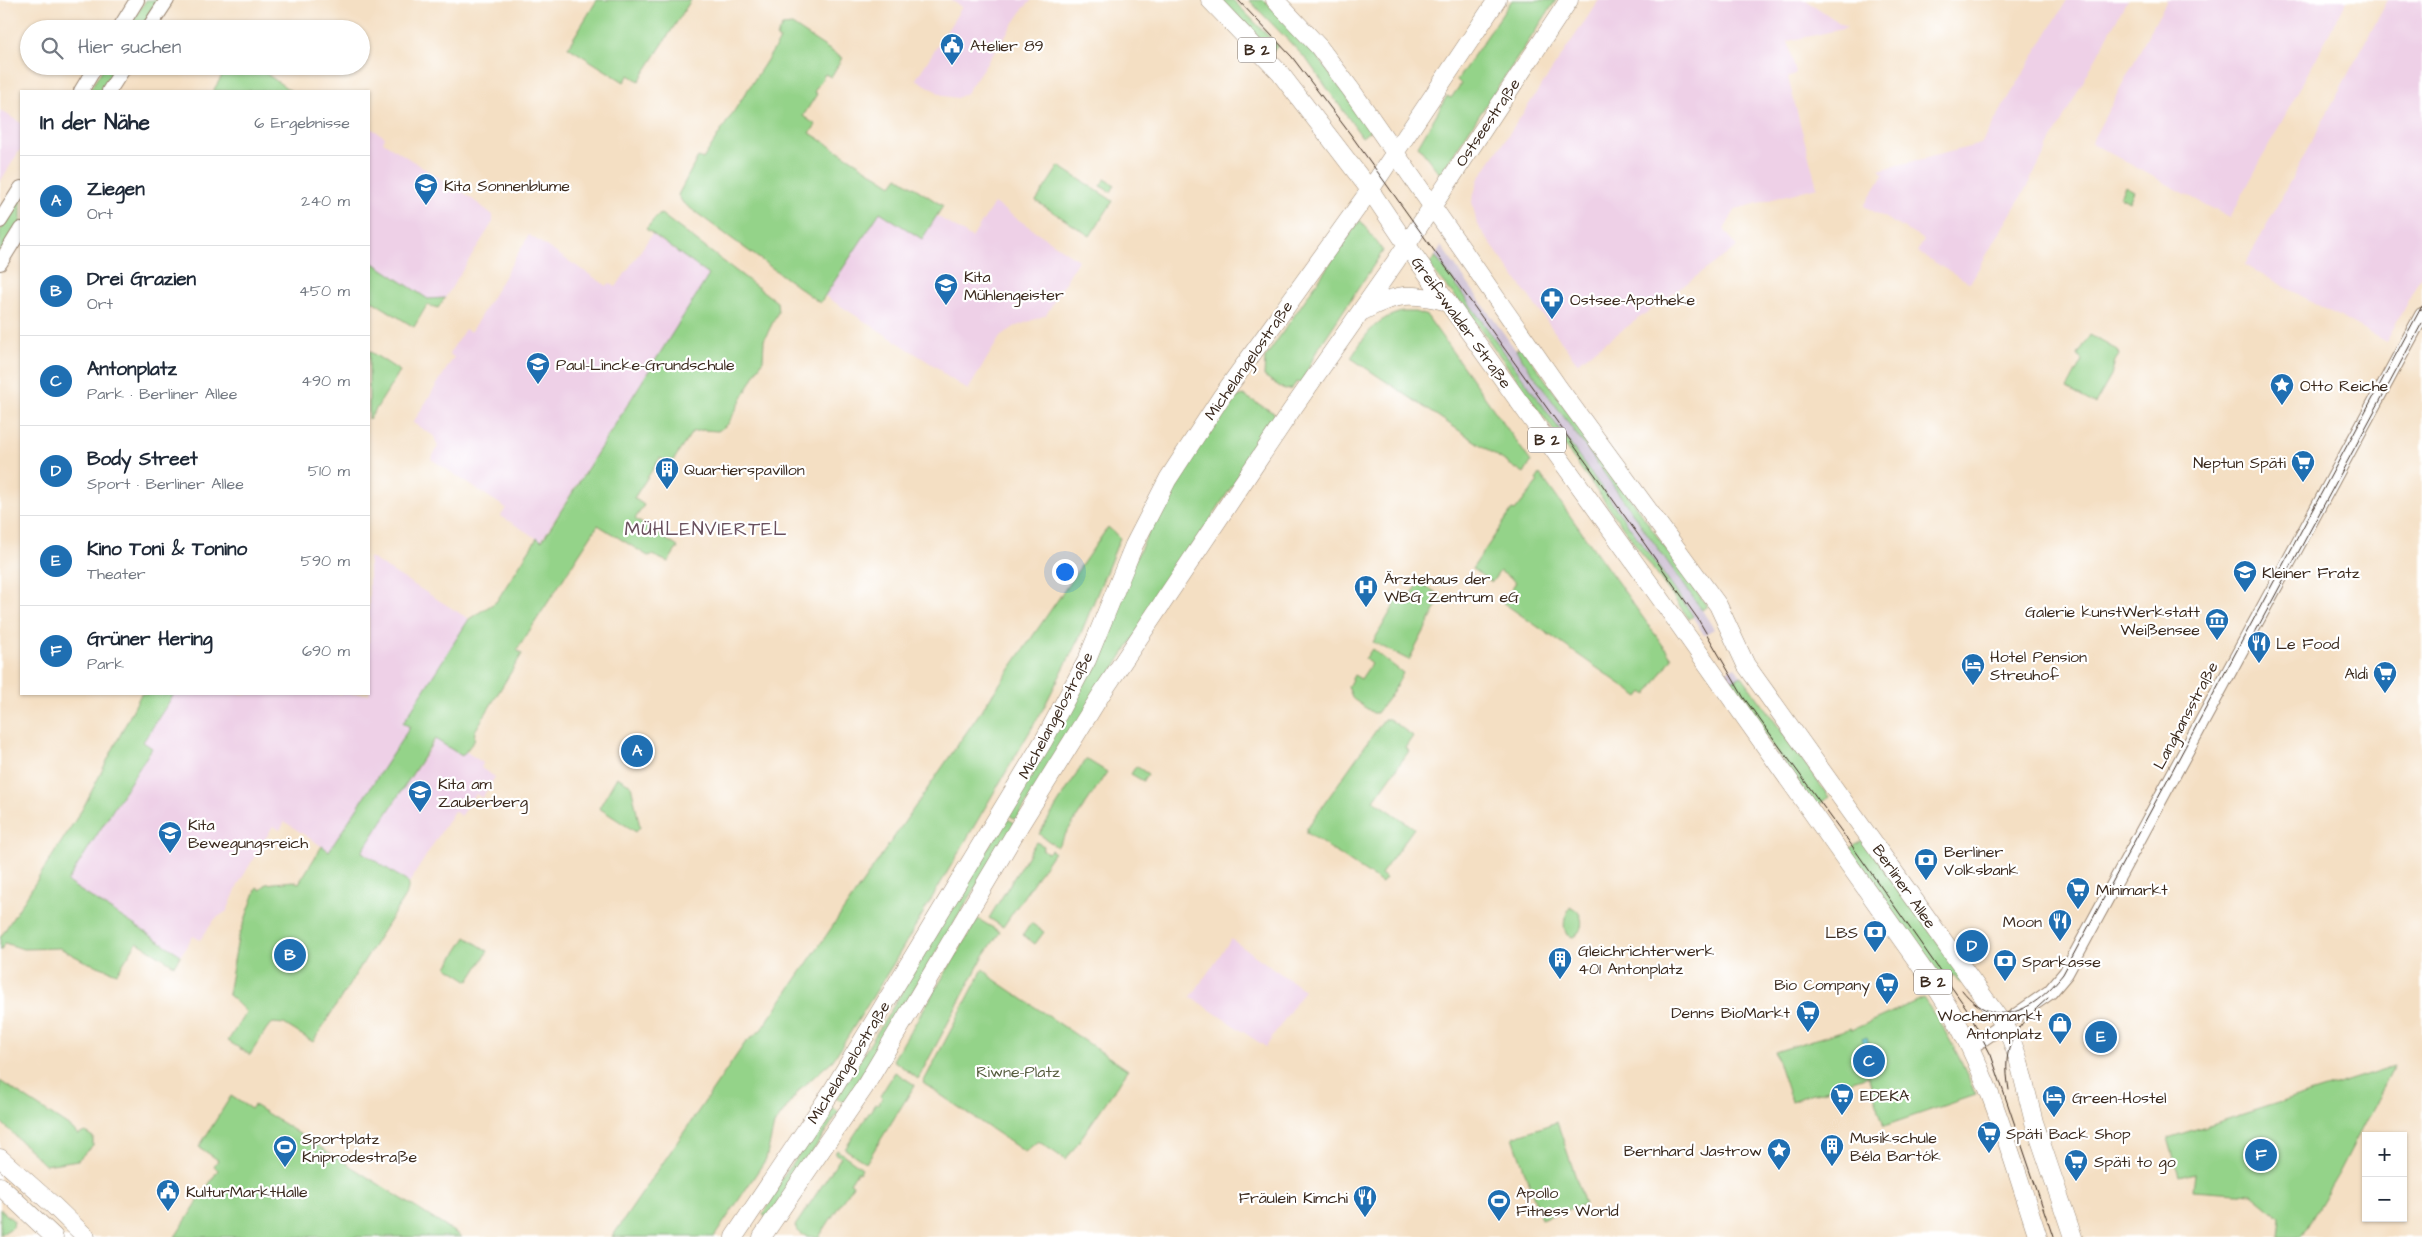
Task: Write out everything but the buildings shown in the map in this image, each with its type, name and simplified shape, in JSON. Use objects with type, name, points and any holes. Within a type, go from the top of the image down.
[{"type":"main road","name":"Greifswalder Straße","points":[[1210,0],[1280,74],[1370,190],[1406,245],[1701,655]]},
{"type":"main road","name":"B 2","points":[[1275,0],[1319,47],[1431,206]]},
{"type":"main road","points":[[1370,190],[1497,0]]},
{"type":"main road","name":"Ostseestraße","points":[[1406,245],[1569,0]]},
{"type":"main road","name":"Michelangelostraße","points":[[734,1237],[832,1091],[1044,740],[1087,660],[1134,545],[1168,479],[1222,396],[1370,190]]},
{"type":"main road","name":"Berliner Allee","points":[[1431,206],[1556,384],[1718,606],[1746,665],[2004,1025],[2012,1038],[2034,1122],[2073,1237]]},
{"type":"main road","name":"Michelangelostraße","points":[[762,1237],[864,1088],[1093,708],[1280,427],[1406,245]]},
{"type":"main road","points":[[1359,314],[1398,295],[1419,294],[1448,302]]},
{"type":"main road","name":"Berliner Allee","points":[[1701,655],[1939,992],[1971,1046],[1986,1084],[2038,1237]]},
{"type":"main road","points":[[0,1158],[86,1237]]},
{"type":"main road","points":[[0,1186],[54,1237]]},
{"type":"street","points":[[125,20],[137,0]]},
{"type":"street","points":[[154,20],[167,0]]},
{"type":"street","points":[[82,90],[91,75]]},
{"type":"street","points":[[110,90],[119,75]]},
{"type":"street","points":[[0,221],[20,190]]},
{"type":"street","points":[[0,263],[20,231]]},
{"type":"street","name":"Langhansstraße","points":[[1971,1046],[2051,992],[2066,973],[2422,315]]},
{"type":"shaded area","points":[[951,0],[1032,0],[1024,8],[966,93],[957,98],[944,96],[916,79],[962,7]]},
{"type":"shaded area","points":[[1599,0],[1806,0],[1847,28],[1788,41],[1796,74],[1788,78],[1817,187],[1736,209],[1724,229],[1737,247],[1577,363],[1477,225],[1472,201],[1478,180]]},
{"type":"shaded area","points":[[2067,0],[2127,0],[2026,188],[1970,283],[1917,252],[1924,240],[1864,206],[1884,174],[1879,170],[1981,144]]},
{"type":"shaded area","points":[[2167,0],[2347,0],[2230,218],[2091,143]]},
{"type":"shaded area","points":[[2388,0],[2422,0],[2422,274],[2386,342],[2245,265]]},
{"type":"shaded area","points":[[0,110],[20,122],[20,150],[0,182]]},
{"type":"shaded area","name":"Kita Sonnenblume","points":[[370,128],[385,137],[383,142],[442,180],[447,180],[493,215],[493,222],[445,298],[428,299],[370,261]]},
{"type":"shaded area","name":"Kita Mühlengeister","points":[[994,203],[1078,260],[1046,315],[1014,327],[1000,337],[968,390],[942,373],[941,370],[825,296],[880,212],[922,239],[937,216],[972,238]]},
{"type":"shaded area","name":"Paul-Lincke-Grundschule","points":[[652,234],[709,275],[541,541],[501,516],[506,508],[431,459],[438,447],[434,436],[413,423],[454,357],[449,354],[465,329],[471,332],[529,235],[607,286],[609,283],[616,287]]},
{"type":"shaded area","points":[[1441,246],[1714,629],[1704,635],[1682,600],[1435,256]]},
{"type":"shaded area","points":[[370,558],[469,619],[403,723],[410,727],[329,851],[285,822],[280,830],[273,826],[239,883],[227,911],[215,919],[200,940],[193,936],[181,955],[67,882],[152,748],[142,742],[173,695],[370,695]]},
{"type":"shaded area","points":[[1735,667],[1742,676],[1730,682],[1725,672]]},
{"type":"shaded area","name":"Kita am Zauberberg","points":[[436,739],[462,755],[465,751],[483,763],[481,768],[495,777],[482,798],[476,794],[461,816],[454,811],[409,883],[361,853]]},
{"type":"shaded area","points":[[1231,939],[1304,990],[1266,1047],[1191,997]]},
{"type":"green space","points":[[146,0],[163,0],[151,20],[134,20]]},
{"type":"green space","points":[[597,0],[691,0],[639,81],[629,75],[624,82],[568,47]]},
{"type":"green space","points":[[1220,0],[1233,0],[1278,46],[1271,53]]},
{"type":"green space","points":[[1249,0],[1264,0],[1314,52],[1371,130],[1362,137],[1307,60]]},
{"type":"green space","points":[[1512,0],[1556,0],[1440,174],[1418,146],[1447,96],[1451,98],[1461,84],[1457,80]]},
{"type":"green space","points":[[792,25],[842,58],[831,77],[825,74],[814,92],[817,94],[803,116],[816,125],[810,133],[892,185],[898,177],[943,206],[922,239],[880,212],[820,303],[683,203],[678,195],[698,157],[703,159],[780,40],[776,37],[782,26]]},
{"type":"green space","points":[[99,75],[116,76],[107,90],[90,90]]},
{"type":"green space","points":[[223,75],[268,75],[290,90],[214,90]]},
{"type":"green space","points":[[1059,166],[1113,201],[1090,236],[1036,201]]},
{"type":"green space","points":[[1105,179],[1115,185],[1111,192],[1100,186]]},
{"type":"green space","points":[[2125,186],[2134,191],[2129,202],[2120,197]]},
{"type":"green space","points":[[20,200],[20,227],[0,259],[0,231]]},
{"type":"green space","points":[[661,214],[777,302],[778,312],[764,340],[763,360],[728,424],[718,431],[703,430],[692,432],[671,464],[660,458],[634,498],[644,505],[635,519],[678,547],[668,562],[652,555],[648,556],[598,525],[517,650],[522,654],[475,731],[474,741],[462,756],[435,739],[362,852],[409,883],[407,893],[313,1042],[284,1024],[273,1023],[267,1028],[250,1055],[228,1041],[246,1012],[228,994],[238,939],[257,887],[261,890],[266,884],[293,881],[299,883],[322,846],[329,851],[410,727],[403,723],[469,619],[496,602],[537,538],[542,541],[709,275],[646,229]]},
{"type":"green space","points":[[1360,220],[1383,251],[1316,352],[1301,384],[1297,382],[1291,389],[1285,390],[1264,376],[1265,358]]},
{"type":"green space","points":[[1435,256],[1682,600],[1693,616],[1689,619],[1467,310],[1429,266]]},
{"type":"green space","points":[[370,261],[428,299],[445,298],[438,308],[427,305],[414,327],[370,300]]},
{"type":"green space","points":[[1402,312],[1415,312],[1427,316],[1531,462],[1524,474],[1351,358],[1372,329],[1384,319]]},
{"type":"green space","points":[[2090,335],[2117,350],[2119,355],[2115,361],[2111,376],[2095,404],[2067,389],[2082,361],[2078,355]]},
{"type":"green space","points":[[1522,347],[1707,606],[1702,610],[1516,350]]},
{"type":"green space","points":[[370,352],[400,371],[370,418]]},
{"type":"green space","points":[[1243,395],[1274,413],[1276,418],[1016,820],[1008,814],[1172,486],[1228,401]]},
{"type":"green space","points":[[1540,474],[1672,658],[1647,695],[1643,692],[1639,697],[1502,602],[1516,582],[1500,571],[1492,582],[1472,569],[1512,510],[1515,511],[1538,482],[1536,480]]},
{"type":"green space","points":[[1108,527],[1120,538],[1079,638],[1043,709],[892,966],[833,1060],[800,1089],[774,1125],[766,1159],[714,1237],[612,1237],[745,1043],[761,1030]]},
{"type":"green space","points":[[1420,582],[1441,596],[1441,599],[1409,660],[1373,642],[1401,594],[1409,598]]},
{"type":"green space","points":[[1372,649],[1403,673],[1393,692],[1377,713],[1373,713],[1353,699],[1348,687],[1354,675],[1361,679],[1371,664],[1365,659]]},
{"type":"green space","points":[[1725,672],[1730,681],[1742,676],[1829,797],[1819,804],[1822,808],[1818,811],[1721,674]]},
{"type":"green space","points":[[140,695],[173,695],[143,742],[152,748],[67,882],[181,955],[174,965],[137,942],[117,973],[84,961],[60,948],[23,949],[5,943],[0,951],[0,938],[83,808]]},
{"type":"green space","points":[[1384,719],[1389,719],[1413,736],[1405,748],[1409,751],[1374,800],[1414,828],[1381,874],[1386,878],[1382,883],[1307,833],[1307,828]]},
{"type":"green space","points":[[1086,759],[1107,772],[1057,847],[1039,834]]},
{"type":"green space","points":[[1136,766],[1148,774],[1143,781],[1131,774]]},
{"type":"green space","points":[[617,777],[631,785],[640,827],[636,832],[599,808]]},
{"type":"green space","points":[[1006,818],[1015,823],[845,1103],[836,1098],[888,1015]]},
{"type":"green space","points":[[1864,839],[1965,980],[1960,983],[1954,975],[1944,982],[1952,994],[1950,996],[1847,851]]},
{"type":"green space","points":[[1036,842],[1044,846],[1042,849],[1048,853],[1051,850],[1054,852],[1003,927],[989,918]]},
{"type":"green space","points":[[1571,907],[1578,911],[1582,922],[1579,933],[1573,937],[1567,935],[1564,924],[1565,917]]},
{"type":"green space","points":[[978,919],[1000,932],[983,957],[918,1079],[893,1060]]},
{"type":"green space","points":[[1031,923],[1044,932],[1035,944],[1023,935]]},
{"type":"green space","points":[[466,937],[488,951],[469,981],[447,967]]},
{"type":"green space","name":"Riwne-Platz","points":[[983,969],[995,980],[1128,1070],[1066,1160],[1038,1141],[1025,1152],[923,1083]]},
{"type":"green space","points":[[1923,998],[1939,1021],[1952,1045],[1975,1095],[1884,1126],[1868,1076],[1791,1101],[1775,1052],[1851,1028],[1852,1030]]},
{"type":"green space","points":[[2394,1066],[2339,1173],[2301,1237],[2278,1237],[2280,1217],[2252,1194],[2193,1190],[2195,1172],[2179,1176],[2168,1138]]},
{"type":"green space","points":[[895,1072],[915,1085],[866,1163],[845,1149],[875,1104],[878,1105],[882,1098],[880,1096]]},
{"type":"green space","points":[[0,1081],[73,1129],[78,1135],[85,1132],[93,1137],[93,1145],[78,1160],[45,1165],[0,1121]]},
{"type":"green space","name":"Sportplatz Kniprodestraße","points":[[231,1096],[251,1109],[254,1105],[462,1237],[175,1237],[218,1170],[214,1166],[218,1160],[199,1147]]},
{"type":"green space","points":[[830,1106],[839,1112],[768,1218],[763,1215],[780,1182]]},
{"type":"green space","points":[[1557,1122],[1585,1204],[1541,1219],[1513,1137]]},
{"type":"green space","points":[[837,1150],[862,1168],[850,1183],[853,1185],[819,1237],[805,1236],[795,1226],[841,1157],[835,1153]]},
{"type":"green space","points":[[0,1209],[14,1221],[13,1227],[0,1235]]},
{"type":"water","points":[[1867,1037],[1873,1061],[1869,1062],[1862,1039]]},
{"type":"tram line","points":[[1238,0],[1292,57],[1351,135],[1698,619],[1744,698],[1850,843],[1967,1009],[1991,1055],[2053,1237]]},
{"type":"tram line","points":[[1962,990],[1975,1003],[1988,1011],[2015,1012],[2040,998],[2063,974],[2422,306]]},
{"type":"tram line","points":[[2251,640],[2422,323]]},
{"type":"tram line","points":[[2009,1090],[2007,1061],[2013,1038],[2026,1019],[2048,998]]},
{"type":"place","name":"Atelier 89","points":[[952,66]]},
{"type":"place","name":"Kita Sonnenblume","points":[[426,206]]},
{"type":"place","name":"Kita Mühlengeister","points":[[946,306]]},
{"type":"place","name":"Ostsee-Apotheke","points":[[1552,320]]},
{"type":"place","name":"Paul-Lincke-Grundschule","points":[[538,385]]},
{"type":"place","name":"Otto Reiche","points":[[2282,406]]},
{"type":"place","name":"Neptun Späti","points":[[2303,483]]},
{"type":"place","name":"Quartierspavillon","points":[[667,490]]},
{"type":"place","name":"Kleiner Fratz","points":[[2245,593]]},
{"type":"place","name":"Ärztehaus der WBG Zentrum eG","points":[[1366,608]]},
{"type":"place","name":"Galerie kunstWerkstatt Weißensee","points":[[2217,641]]},
{"type":"place","name":"Le Food","points":[[2259,664]]},
{"type":"place","name":"Hotel Pension Streuhof","points":[[1973,686]]},
{"type":"place","name":"Aldi","points":[[2385,694]]},
{"type":"place","name":"Ziegen","points":[[637,751]]},
{"type":"place","name":"Kita am Zauberberg","points":[[420,813]]},
{"type":"place","name":"Kita Bewegungsreich","points":[[170,854]]},
{"type":"place","name":"Berliner Volksbank","points":[[1926,881]]},
{"type":"place","name":"Minimarkt","points":[[2078,910]]},
{"type":"place","name":"Moon","points":[[2060,942]]},
{"type":"place","name":"Body Street","points":[[1972,946]]},
{"type":"place","name":"LBS","points":[[1875,953]]},
{"type":"place","name":"Drei Grazien","points":[[290,955]]},
{"type":"place","name":"Gleichrichterwerk 401 Antonplatz","points":[[1560,980]]},
{"type":"place","name":"Sparkasse","points":[[2005,982]]},
{"type":"place","name":"Bio Company","points":[[1887,1005]]},
{"type":"place","name":"Denns BioMarkt","points":[[1808,1033]]},
{"type":"place","name":"Kino Toni & Tonino","points":[[2101,1037]]},
{"type":"place","name":"Wochenmarkt Antonplatz","points":[[2060,1045]]},
{"type":"place","name":"Antonplatz","points":[[1869,1061]]},
{"type":"place","name":"EDEKA","points":[[1842,1116]]},
{"type":"place","name":"Green-Hostel","points":[[2054,1118]]},
{"type":"place","name":"Späti Back Shop","points":[[1989,1154]]},
{"type":"place","name":"Grüner Hering","points":[[2261,1155]]},
{"type":"place","name":"Musikschule Béla Bartók","points":[[1832,1167]]},
{"type":"place","name":"Sportplatz Kniprodestraße","points":[[285,1168]]},
{"type":"place","name":"Bernhard Jastrow","points":[[1779,1171]]},
{"type":"place","name":"Späti to go","points":[[2076,1182]]},
{"type":"place","name":"KulturMarktHalle","points":[[168,1212]]},
{"type":"place","name":"Fräulein Kimchi","points":[[1365,1218]]},
{"type":"place","name":"Apollo Fitness World","points":[[1499,1222]]},
{"type":"district","name":"MÜHLENVIERTEL","points":[[706,528]]}]
